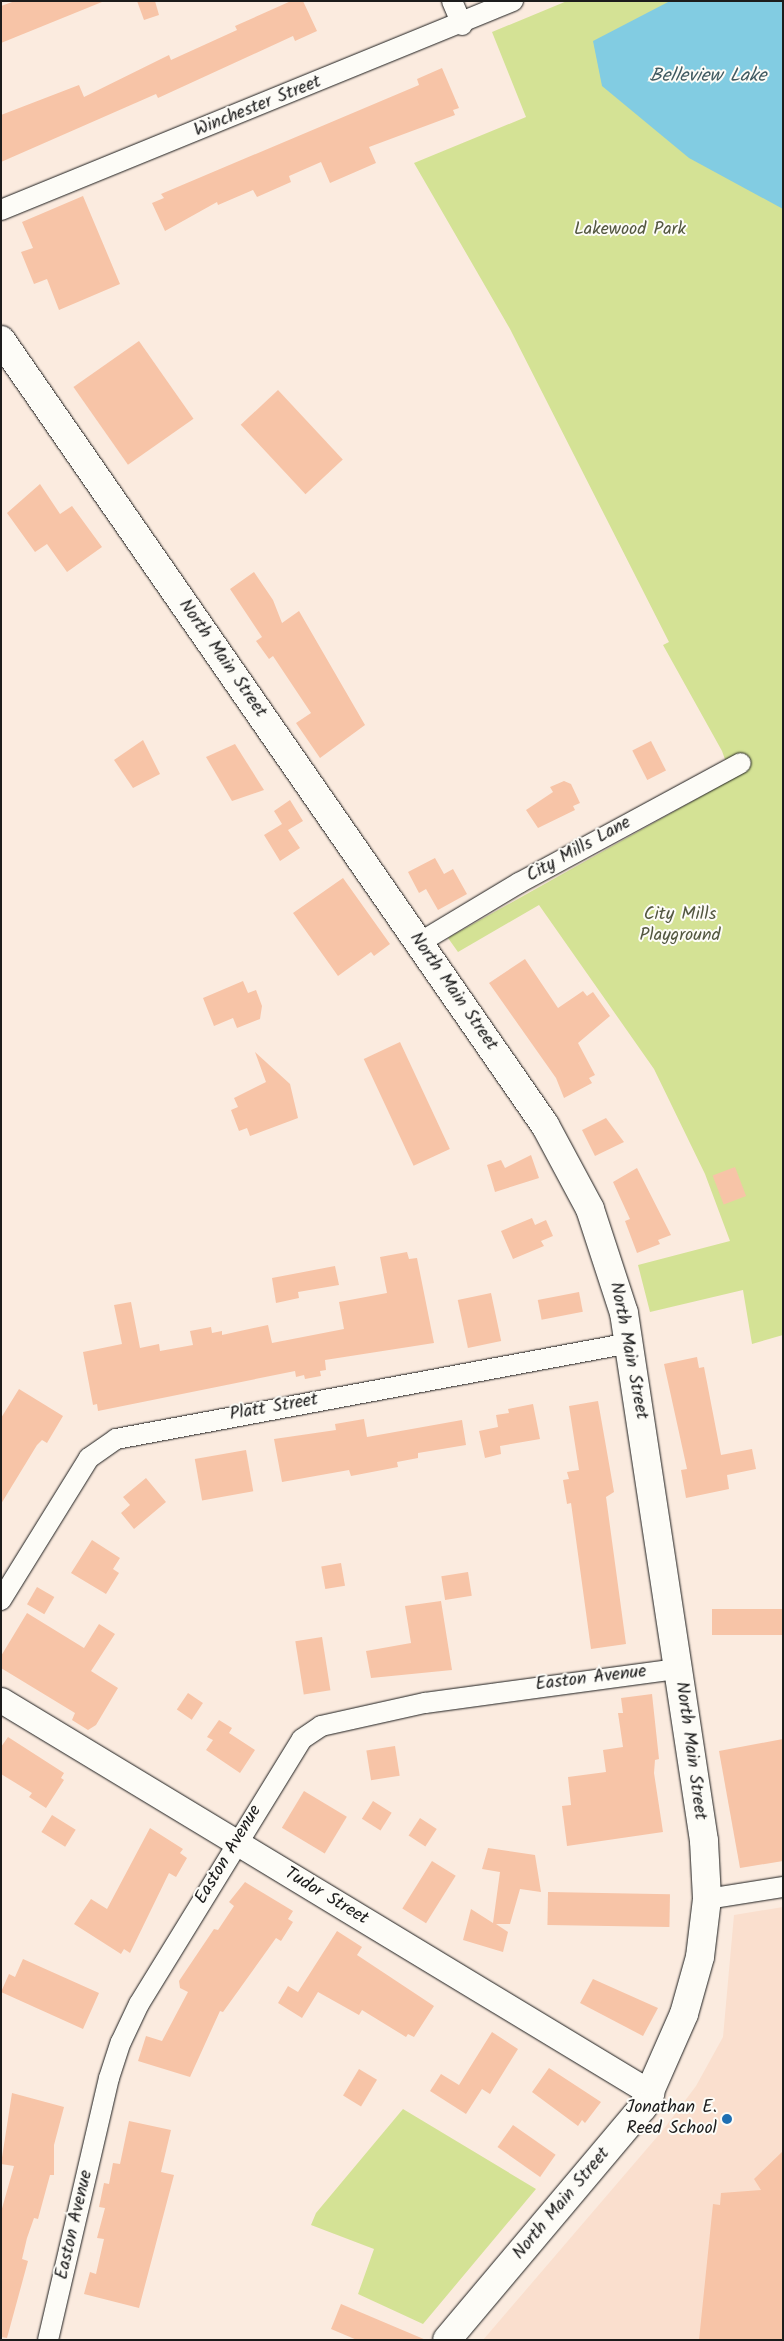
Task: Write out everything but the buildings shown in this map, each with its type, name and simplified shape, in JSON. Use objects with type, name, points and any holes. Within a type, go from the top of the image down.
[{"type":"main road","name":"North Main Street","points":[[1,340],[419,943],[570,1168],[608,1260],[630,1343],[704,1841],[707,1899],[700,1957],[691,1994],[651,2093],[630,2125],[448,2340]]},
{"type":"street","points":[[452,1],[462,25]]},
{"type":"street","name":"Winchester Street","points":[[1,210],[462,25],[513,1]]},
{"type":"street","name":"City Mills Lane","points":[[419,943],[519,883],[741,763]]},
{"type":"street","name":"Platt Street","points":[[1,1600],[89,1458],[116,1439],[630,1343]]},
{"type":"street","name":"Easton Avenue","points":[[48,2340],[114,2059],[140,2004],[290,1754],[302,1739],[321,1726],[452,1698],[678,1669]]},
{"type":"street","name":"Tudor Street","points":[[1,1700],[651,2093]]},
{"type":"street","points":[[707,1899],[783,1888]]},
{"type":"shaded area","name":"Jonathan E. Reed School","points":[[783,1907],[783,2340],[483,2340],[663,2130],[696,2086],[723,2037],[734,1915]]},
{"type":"green space","name":"Lakewood Park","points":[[567,1],[783,1],[783,1335],[752,1344],[743,1290],[650,1312],[638,1265],[730,1241],[705,1174],[654,1069],[539,905],[458,952],[448,938],[732,779],[722,751],[663,645],[669,642],[510,329],[414,163],[526,117],[492,32]]},
{"type":"green space","points":[[403,2109],[536,2189],[423,2324],[358,2294],[374,2249],[311,2225],[316,2213]]},
{"type":"water","name":"Belleview Lake","points":[[670,1],[783,1],[783,209],[689,158],[602,86],[593,41]]},
{"type":"place","name":"Jonathan E. Reed School","points":[[727,2119]]},
{"type":"park label","name":"City Mills Playground","points":[[680,926]]}]
